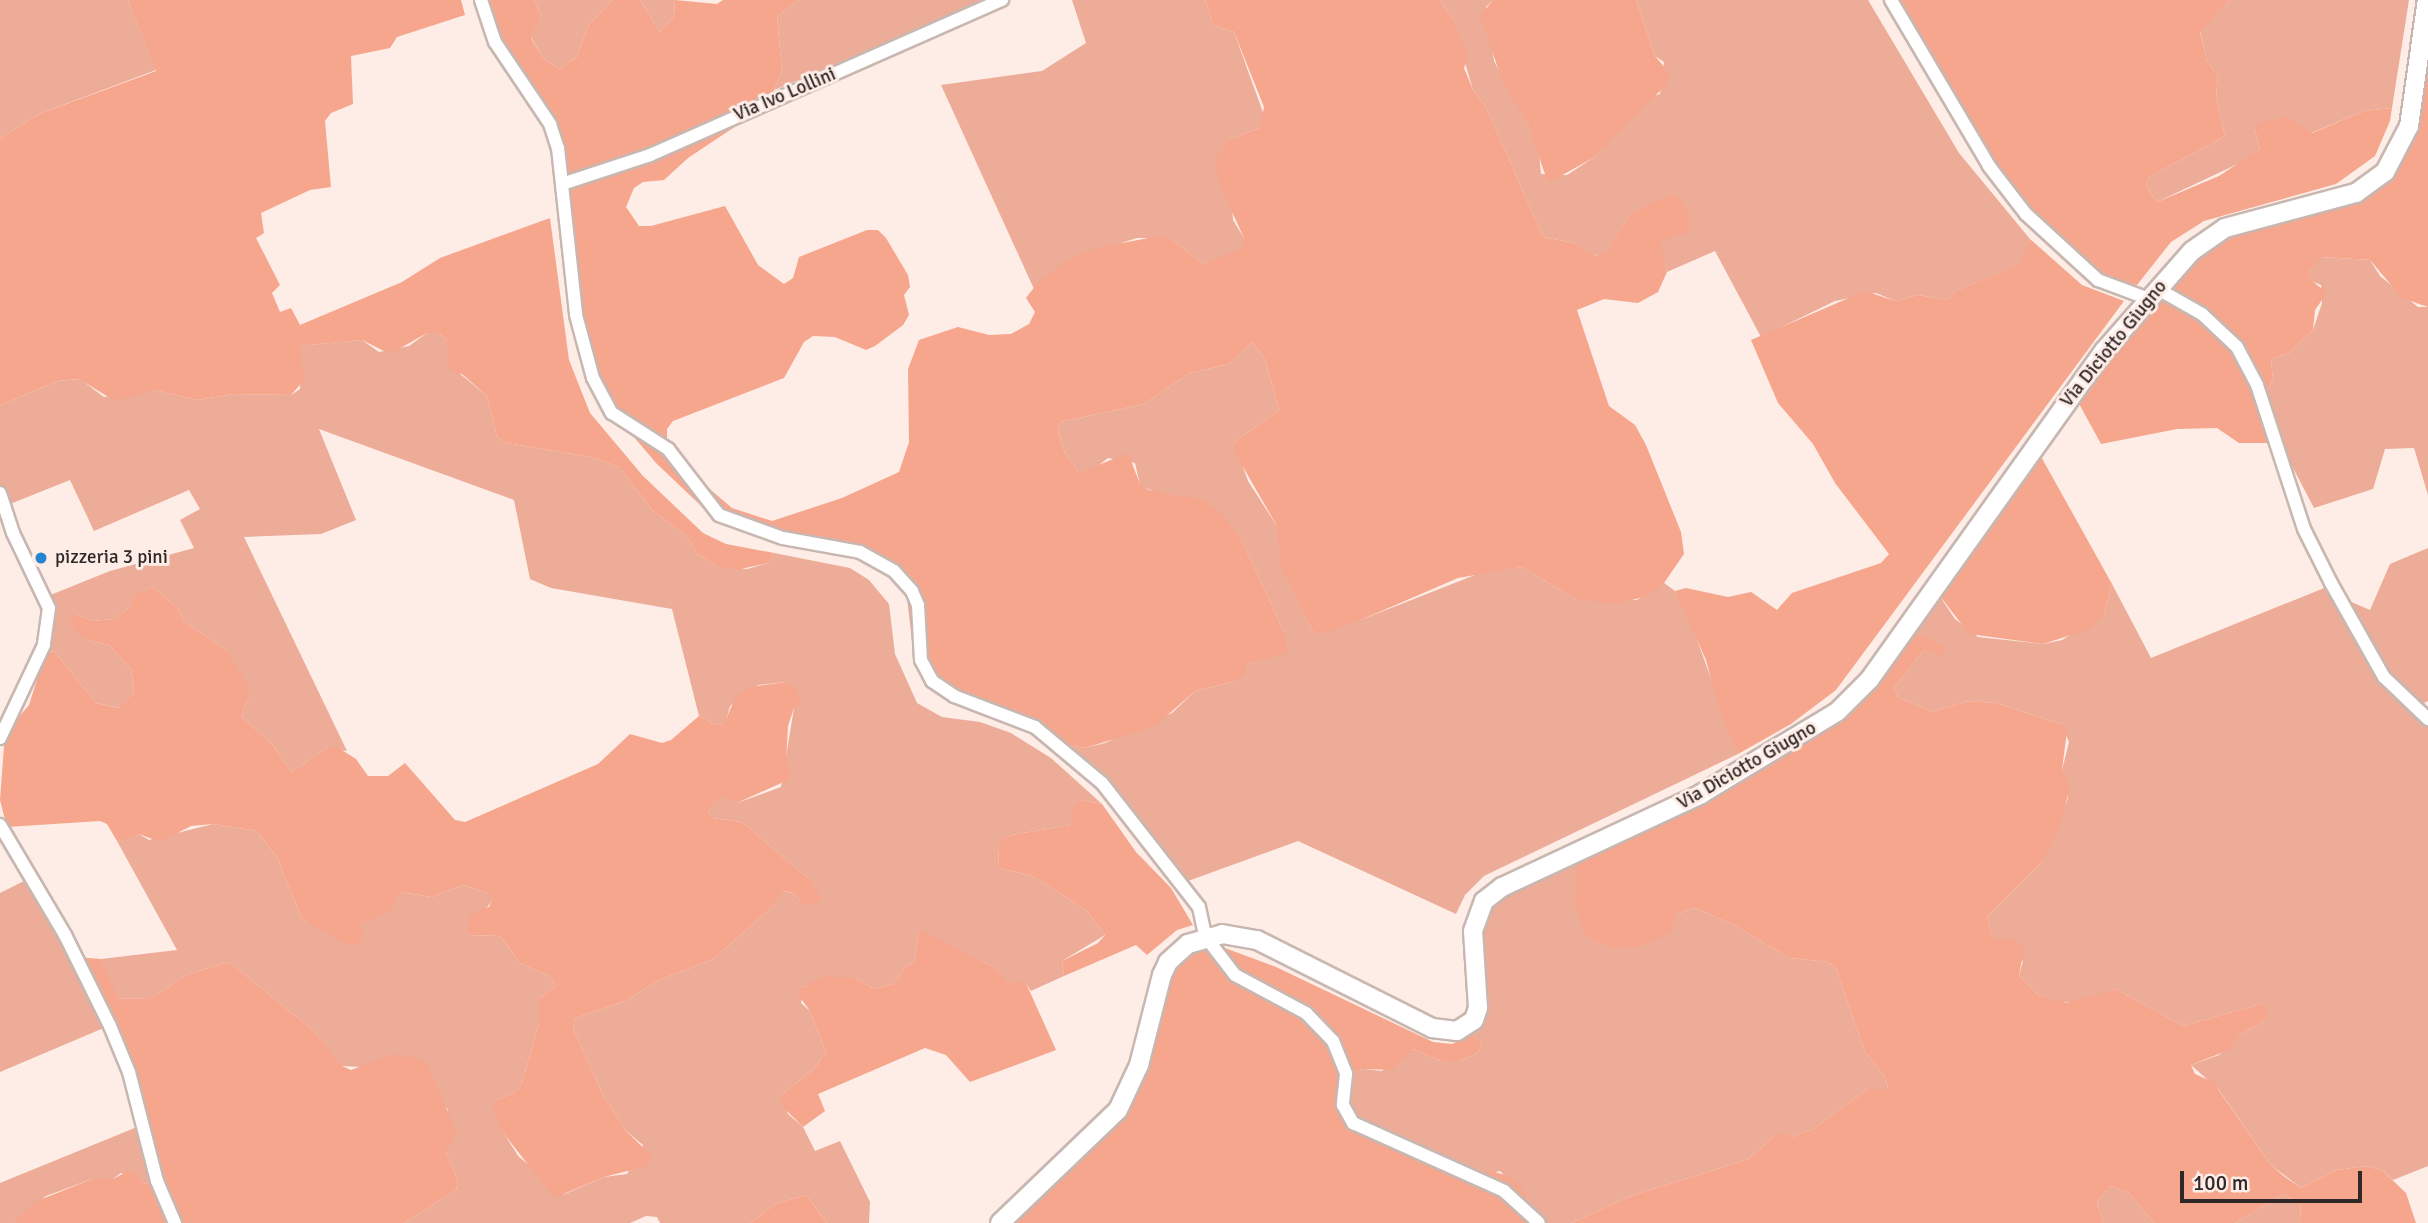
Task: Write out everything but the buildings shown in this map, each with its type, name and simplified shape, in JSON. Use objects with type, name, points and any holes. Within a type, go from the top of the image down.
[{"type":"main road","name":"Via Diciotto Giugno","points":[[1205,936],[1257,940],[1432,1028],[1445,1032],[1465,1027],[1478,1008],[1473,931],[1484,901],[1502,887],[1701,794],[1817,727],[1853,698],[2081,382],[2153,294],[2210,236],[2253,218],[2356,192],[2385,172],[2409,126],[2427,0]]},
{"type":"main road","points":[[1000,1223],[1118,1110],[1131,1091],[1168,962],[1205,936]]},
{"type":"street","points":[[481,0],[495,42],[550,124],[565,183],[576,315],[593,378],[612,413],[668,449],[719,515],[783,538],[860,552],[894,571],[912,591],[918,605],[921,660],[932,681],[954,696],[1035,727],[1102,783],[1199,907],[1205,936],[1235,975],[1306,1013],[1333,1041],[1343,1057],[1343,1105],[1353,1123],[1504,1191],[1539,1223]]},
{"type":"street","name":"Via Ivo Lollini","points":[[565,183],[650,155],[1002,0]]},
{"type":"street","points":[[1891,0],[1989,166],[2026,214],[2098,280],[2153,294],[2202,314],[2236,347],[2257,385],[2296,507],[2326,572],[2384,677],[2428,719]]},
{"type":"street","points":[[0,493],[13,533],[49,608],[44,645],[0,738]]},
{"type":"street","points":[[0,825],[65,935],[110,1026],[129,1072],[157,1181],[175,1223]]},
{"type":"shaded area","points":[[0,0],[128,0],[156,70],[39,114],[0,139]]},
{"type":"shaded area","points":[[128,0],[461,0],[465,15],[397,37],[390,48],[351,56],[353,104],[331,113],[325,121],[331,187],[310,190],[261,213],[264,233],[256,238],[280,285],[272,293],[280,312],[291,308],[300,325],[402,282],[440,258],[550,218],[569,360],[590,413],[643,476],[703,533],[726,544],[774,553],[768,563],[736,570],[716,566],[698,554],[686,535],[653,511],[619,467],[590,457],[506,443],[497,437],[487,396],[462,374],[452,372],[447,363],[447,341],[439,333],[427,333],[390,354],[362,340],[299,346],[305,379],[291,395],[234,394],[197,400],[155,390],[115,401],[79,379],[58,381],[0,405],[0,139],[39,114],[156,71]]},
{"type":"shaded area","points":[[480,0],[534,0],[541,16],[531,38],[542,57],[559,69],[577,57],[588,26],[612,0],[640,0],[660,32],[674,16],[675,0],[717,4],[723,0],[798,0],[777,17],[782,70],[774,90],[754,114],[688,158],[664,180],[643,182],[634,188],[626,207],[639,226],[651,226],[725,206],[758,265],[784,284],[793,278],[799,257],[867,230],[878,230],[886,238],[908,275],[910,287],[904,295],[909,315],[903,325],[875,346],[866,350],[835,337],[813,336],[804,342],[784,378],[673,421],[667,429],[667,451],[699,480],[732,508],[772,521],[842,498],[899,472],[909,442],[908,369],[919,340],[958,327],[989,335],[1011,334],[1029,324],[1035,312],[1026,298],[1040,280],[1068,260],[1096,248],[1159,236],[1170,238],[1203,264],[1241,249],[1244,238],[1218,181],[1216,158],[1228,140],[1260,128],[1264,107],[1234,32],[1213,25],[1205,0],[1439,0],[1452,18],[1468,57],[1464,68],[1473,90],[1486,107],[1543,237],[1575,243],[1595,256],[1606,252],[1629,216],[1647,205],[1675,193],[1689,212],[1689,232],[1660,241],[1667,272],[1658,292],[1638,303],[1604,299],[1577,310],[1609,406],[1635,425],[1646,445],[1681,532],[1684,554],[1664,583],[1647,596],[1617,604],[1576,599],[1522,567],[1458,578],[1323,634],[1313,632],[1281,567],[1277,526],[1235,453],[1234,442],[1279,410],[1265,359],[1252,342],[1229,364],[1190,373],[1144,404],[1060,422],[1058,432],[1065,453],[1079,473],[1128,453],[1140,484],[1149,490],[1203,500],[1221,514],[1241,539],[1284,632],[1287,653],[1247,664],[1245,675],[1236,681],[1195,691],[1154,727],[1085,748],[1062,744],[983,704],[937,695],[913,649],[907,598],[896,580],[856,551],[715,519],[656,463],[605,403],[587,356],[566,162]]},
{"type":"shaded area","points":[[534,0],[612,0],[588,26],[577,57],[559,69],[542,57],[531,37],[541,16]]},
{"type":"shaded area","points":[[640,0],[675,0],[674,16],[660,32]]},
{"type":"shaded area","points":[[798,0],[998,0],[774,90],[782,70],[777,17]]},
{"type":"shaded area","points":[[1072,0],[1205,0],[1213,25],[1234,32],[1265,118],[1260,128],[1228,140],[1233,220],[1244,238],[1242,248],[1233,255],[1203,264],[1170,238],[1137,238],[1068,260],[1034,289],[941,85],[1042,71],[1086,43]]},
{"type":"shaded area","points":[[1439,0],[1493,0],[1486,7],[1494,61],[1528,125],[1539,153],[1541,174],[1567,175],[1593,158],[1651,97],[1660,94],[1664,62],[1655,56],[1636,0],[1868,0],[1959,153],[2030,239],[2022,263],[1954,292],[1948,300],[1918,295],[1895,301],[1876,293],[1835,301],[1761,337],[1715,251],[1667,272],[1659,241],[1669,237],[1675,193],[1629,216],[1606,253],[1594,256],[1575,243],[1543,237],[1486,107],[1473,90],[1452,18]]},
{"type":"shaded area","points":[[1493,0],[1636,0],[1655,56],[1670,74],[1666,85],[1593,158],[1548,183],[1528,125],[1502,80],[1480,16]]},
{"type":"shaded area","points":[[1889,0],[2230,0],[2200,32],[2207,61],[2218,76],[2216,97],[2225,136],[2149,177],[2146,186],[2157,202],[2219,176],[2260,149],[2255,130],[2260,122],[2288,117],[2312,133],[2364,111],[2392,108],[2390,121],[2375,156],[2336,184],[2204,221],[2171,242],[2137,285],[2110,280],[2068,252],[2000,177]]},
{"type":"shaded area","points":[[2230,0],[2409,0],[2392,108],[2364,111],[2311,133],[2255,130],[2260,149],[2244,161],[2157,202],[2146,186],[2149,177],[2225,136],[2216,97],[2218,76],[2207,61],[2200,31]]},
{"type":"shaded area","points":[[2428,20],[2428,307],[2402,298],[2370,260],[2322,257],[2309,271],[2311,280],[2327,293],[2315,310],[2313,330],[2290,352],[2271,359],[2273,379],[2264,397],[2268,443],[2239,443],[2217,428],[2177,429],[2101,444],[2077,400],[2151,302],[2213,241],[2344,204],[2391,170]]},
{"type":"shaded area","points":[[2030,239],[2082,285],[2124,301],[1836,690],[1791,724],[1738,754],[1718,706],[1706,660],[1675,591],[1686,588],[1728,597],[1751,592],[1777,610],[1792,593],[1881,563],[1889,554],[1835,483],[1813,444],[1778,403],[1751,340],[1865,291],[1895,301],[1918,295],[1948,300],[1954,292],[2021,263]]},
{"type":"shaded area","points":[[2321,257],[2370,260],[2380,276],[2418,307],[2428,307],[2428,495],[2414,448],[2385,449],[2373,489],[2314,508],[2280,443],[2268,443],[2264,397],[2273,379],[2271,359],[2290,352],[2313,330],[2322,303],[2321,285],[2311,281],[2309,271]]},
{"type":"shaded area","points":[[427,333],[439,333],[447,341],[447,363],[487,396],[497,437],[506,443],[590,457],[619,467],[653,511],[686,535],[698,554],[716,566],[747,569],[768,563],[774,553],[850,568],[869,580],[889,604],[895,654],[917,703],[942,717],[980,722],[1011,733],[1051,758],[1102,804],[1081,800],[1070,825],[1012,835],[1003,839],[999,848],[998,868],[1029,875],[1046,884],[1087,911],[1105,935],[1062,961],[1064,976],[1031,991],[1025,982],[1009,985],[994,967],[919,930],[915,962],[906,966],[894,984],[874,989],[855,978],[805,986],[801,1003],[810,1011],[826,1052],[814,1069],[781,1095],[788,1114],[803,1127],[815,1151],[840,1141],[870,1202],[869,1223],[827,1223],[806,1195],[775,1204],[751,1223],[660,1223],[657,1217],[646,1216],[630,1223],[404,1223],[456,1190],[458,1180],[445,1151],[448,1110],[442,1101],[361,1067],[341,1066],[314,1031],[229,962],[188,974],[152,998],[118,999],[111,989],[101,959],[177,950],[117,841],[127,836],[139,834],[149,840],[213,824],[257,831],[277,857],[302,919],[339,937],[371,918],[400,892],[432,897],[463,885],[485,892],[494,898],[467,935],[500,936],[520,963],[550,976],[556,986],[539,999],[539,1023],[522,1083],[516,1092],[497,1100],[501,1129],[519,1157],[565,1194],[604,1177],[627,1174],[643,1145],[626,1131],[603,1095],[573,1029],[575,1018],[625,1001],[663,978],[712,960],[771,908],[782,891],[794,893],[801,902],[809,879],[742,822],[712,818],[708,811],[720,796],[737,803],[781,787],[794,708],[786,682],[758,685],[730,706],[725,724],[715,725],[699,716],[672,609],[551,588],[530,579],[514,500],[319,429],[356,520],[321,534],[244,537],[347,751],[327,748],[292,772],[273,745],[241,716],[249,697],[226,650],[183,621],[178,609],[153,587],[135,595],[131,606],[114,619],[93,621],[74,613],[86,640],[109,645],[131,669],[134,693],[120,708],[96,703],[54,651],[45,654],[47,613],[38,600],[110,571],[194,548],[180,520],[200,509],[189,490],[94,531],[70,480],[0,508],[0,405],[58,381],[80,379],[104,397],[155,390],[197,400],[234,394],[291,395],[300,389],[298,346],[362,340],[379,352],[409,346]]},
{"type":"shaded area","points":[[1252,342],[1265,359],[1279,410],[1234,442],[1248,481],[1277,526],[1286,576],[1313,632],[1363,619],[1480,573],[1522,567],[1576,599],[1637,600],[1664,583],[1675,591],[1690,620],[1738,754],[1484,876],[1465,895],[1456,914],[1298,841],[1188,881],[1062,744],[1085,748],[1105,743],[1172,713],[1195,691],[1236,681],[1247,664],[1267,658],[1284,632],[1241,539],[1171,494],[1161,495],[1140,485],[1135,463],[1108,458],[1090,472],[1079,473],[1065,453],[1058,432],[1060,422],[1144,404],[1190,373],[1229,364]]},
{"type":"shaded area","points":[[2039,453],[2112,584],[2104,614],[2090,629],[2043,644],[1969,634],[1937,592]]},
{"type":"shaded area","points":[[2428,548],[2428,701],[2422,704],[2428,718],[2428,1166],[2393,1180],[2382,1170],[2366,1166],[2337,1170],[2301,1188],[2271,1165],[2219,1090],[2191,1065],[2219,1055],[2240,1034],[2266,1020],[2261,1004],[2183,1026],[2116,989],[2077,1003],[2057,1002],[2039,996],[2019,975],[2023,961],[1992,935],[1987,917],[2042,862],[2068,798],[2062,770],[2069,742],[2061,724],[1996,703],[1968,701],[1932,712],[1898,697],[1894,688],[1924,650],[1942,655],[1908,631],[1937,592],[1955,619],[1978,637],[2043,644],[2062,640],[2104,614],[2112,584],[2151,658],[2339,582],[2349,601],[2370,610],[2390,564]]},
{"type":"shaded area","points":[[153,587],[178,609],[183,621],[226,650],[248,685],[249,697],[241,716],[273,745],[292,772],[327,748],[337,747],[356,759],[368,776],[388,776],[405,763],[455,820],[465,822],[598,764],[630,734],[662,743],[671,740],[699,716],[715,725],[724,724],[735,698],[749,687],[786,682],[794,686],[801,703],[794,708],[788,726],[786,764],[791,771],[788,780],[737,803],[720,797],[708,811],[712,818],[742,822],[809,879],[822,899],[812,906],[801,902],[794,893],[783,891],[771,908],[712,960],[663,978],[625,1001],[575,1018],[573,1029],[603,1095],[626,1131],[652,1156],[647,1166],[604,1177],[554,1198],[501,1130],[493,1109],[497,1100],[516,1092],[522,1083],[539,1023],[539,999],[556,986],[550,976],[520,963],[500,936],[467,935],[469,915],[489,907],[493,898],[485,892],[463,885],[432,897],[400,892],[390,911],[361,924],[364,933],[360,943],[348,945],[302,919],[277,857],[257,831],[213,824],[191,826],[160,842],[139,834],[117,841],[107,824],[100,821],[7,827],[0,800],[5,733],[29,705],[45,654],[54,651],[96,703],[119,708],[134,693],[131,669],[109,645],[86,640],[70,624],[74,613],[93,621],[114,619],[131,606],[134,595]]},
{"type":"shaded area","points":[[1908,631],[1945,646],[1942,656],[1924,650],[1894,688],[1898,697],[1932,712],[1968,701],[1996,703],[2061,724],[2067,731],[2062,770],[2070,788],[2059,827],[2042,862],[1987,917],[1992,935],[2000,941],[2009,937],[2019,942],[2024,950],[2019,975],[2039,996],[2067,1003],[2116,989],[2183,1026],[2261,1004],[2267,1010],[2266,1020],[2240,1034],[2229,1050],[2191,1065],[2195,1074],[2213,1082],[2271,1165],[2301,1188],[2337,1170],[2366,1166],[2382,1170],[2406,1193],[2416,1223],[2301,1223],[2300,1202],[2282,1195],[2235,1223],[2154,1223],[2129,1193],[2110,1186],[2097,1202],[2103,1223],[1572,1223],[1631,1196],[1749,1159],[1775,1135],[1784,1133],[1793,1137],[1813,1129],[1868,1089],[1888,1089],[1886,1078],[1865,1052],[1836,968],[1828,962],[1790,958],[1732,924],[1695,908],[1676,914],[1670,933],[1642,946],[1612,948],[1593,941],[1586,935],[1575,906],[1577,855],[1719,788],[1832,723]]},
{"type":"shaded area","points":[[1081,800],[1102,804],[1136,852],[1171,888],[1193,925],[1177,930],[1147,955],[1136,945],[1064,976],[1062,961],[1098,943],[1105,935],[1087,911],[1046,884],[1029,875],[998,868],[999,848],[1002,839],[1012,835],[1070,825],[1074,807]]},
{"type":"shaded area","points":[[1577,855],[1593,941],[1602,944],[1671,922],[1676,914],[1695,908],[1732,924],[1790,958],[1828,962],[1836,968],[1865,1052],[1886,1078],[1888,1089],[1868,1089],[1813,1129],[1793,1137],[1775,1135],[1749,1159],[1631,1196],[1572,1223],[1540,1223],[1527,1198],[1500,1171],[1472,1178],[1365,1130],[1341,1094],[1343,1075],[1363,1069],[1382,1071],[1412,1049],[1441,1061],[1460,1061],[1479,1052],[1482,1043],[1471,1034],[1478,1027],[1475,932],[1483,908]]},
{"type":"shaded area","points":[[26,880],[106,1027],[0,1072],[0,893]]},
{"type":"shaded area","points":[[919,929],[994,967],[1009,984],[1025,981],[1056,1050],[970,1082],[946,1055],[925,1048],[818,1094],[825,1111],[803,1127],[782,1106],[781,1095],[814,1069],[826,1052],[810,1011],[796,992],[823,976],[855,978],[874,989],[894,984],[906,966],[915,962]]},
{"type":"shaded area","points":[[1217,945],[1276,967],[1433,1042],[1452,1044],[1471,1034],[1482,1043],[1479,1052],[1460,1061],[1441,1061],[1412,1049],[1392,1070],[1363,1069],[1344,1075],[1343,1113],[1472,1178],[1491,1171],[1509,1176],[1522,1188],[1540,1223],[1007,1223],[1111,1125],[1158,982],[1187,949]]},
{"type":"shaded area","points":[[76,957],[101,959],[118,999],[152,998],[188,974],[229,962],[314,1031],[342,1066],[351,1070],[395,1054],[421,1059],[429,1067],[457,1133],[445,1151],[458,1180],[456,1190],[404,1223],[13,1223],[37,1201],[92,1179],[113,1179],[130,1170],[144,1184],[153,1181],[137,1105],[139,1086],[125,1049],[92,1010]]},
{"type":"shaded area","points":[[142,1125],[153,1181],[144,1184],[121,1173],[113,1179],[92,1179],[46,1196],[13,1223],[0,1223],[0,1183]]},
{"type":"shaded area","points":[[2110,1186],[2129,1193],[2154,1223],[2103,1223],[2097,1202]]},
{"type":"shaded area","points":[[806,1195],[827,1223],[751,1223],[775,1204]]},
{"type":"shaded area","points":[[2282,1195],[2300,1202],[2301,1223],[2235,1223]]},
{"type":"place","name":"pizzeria 3 pini","points":[[41,558]]}]
